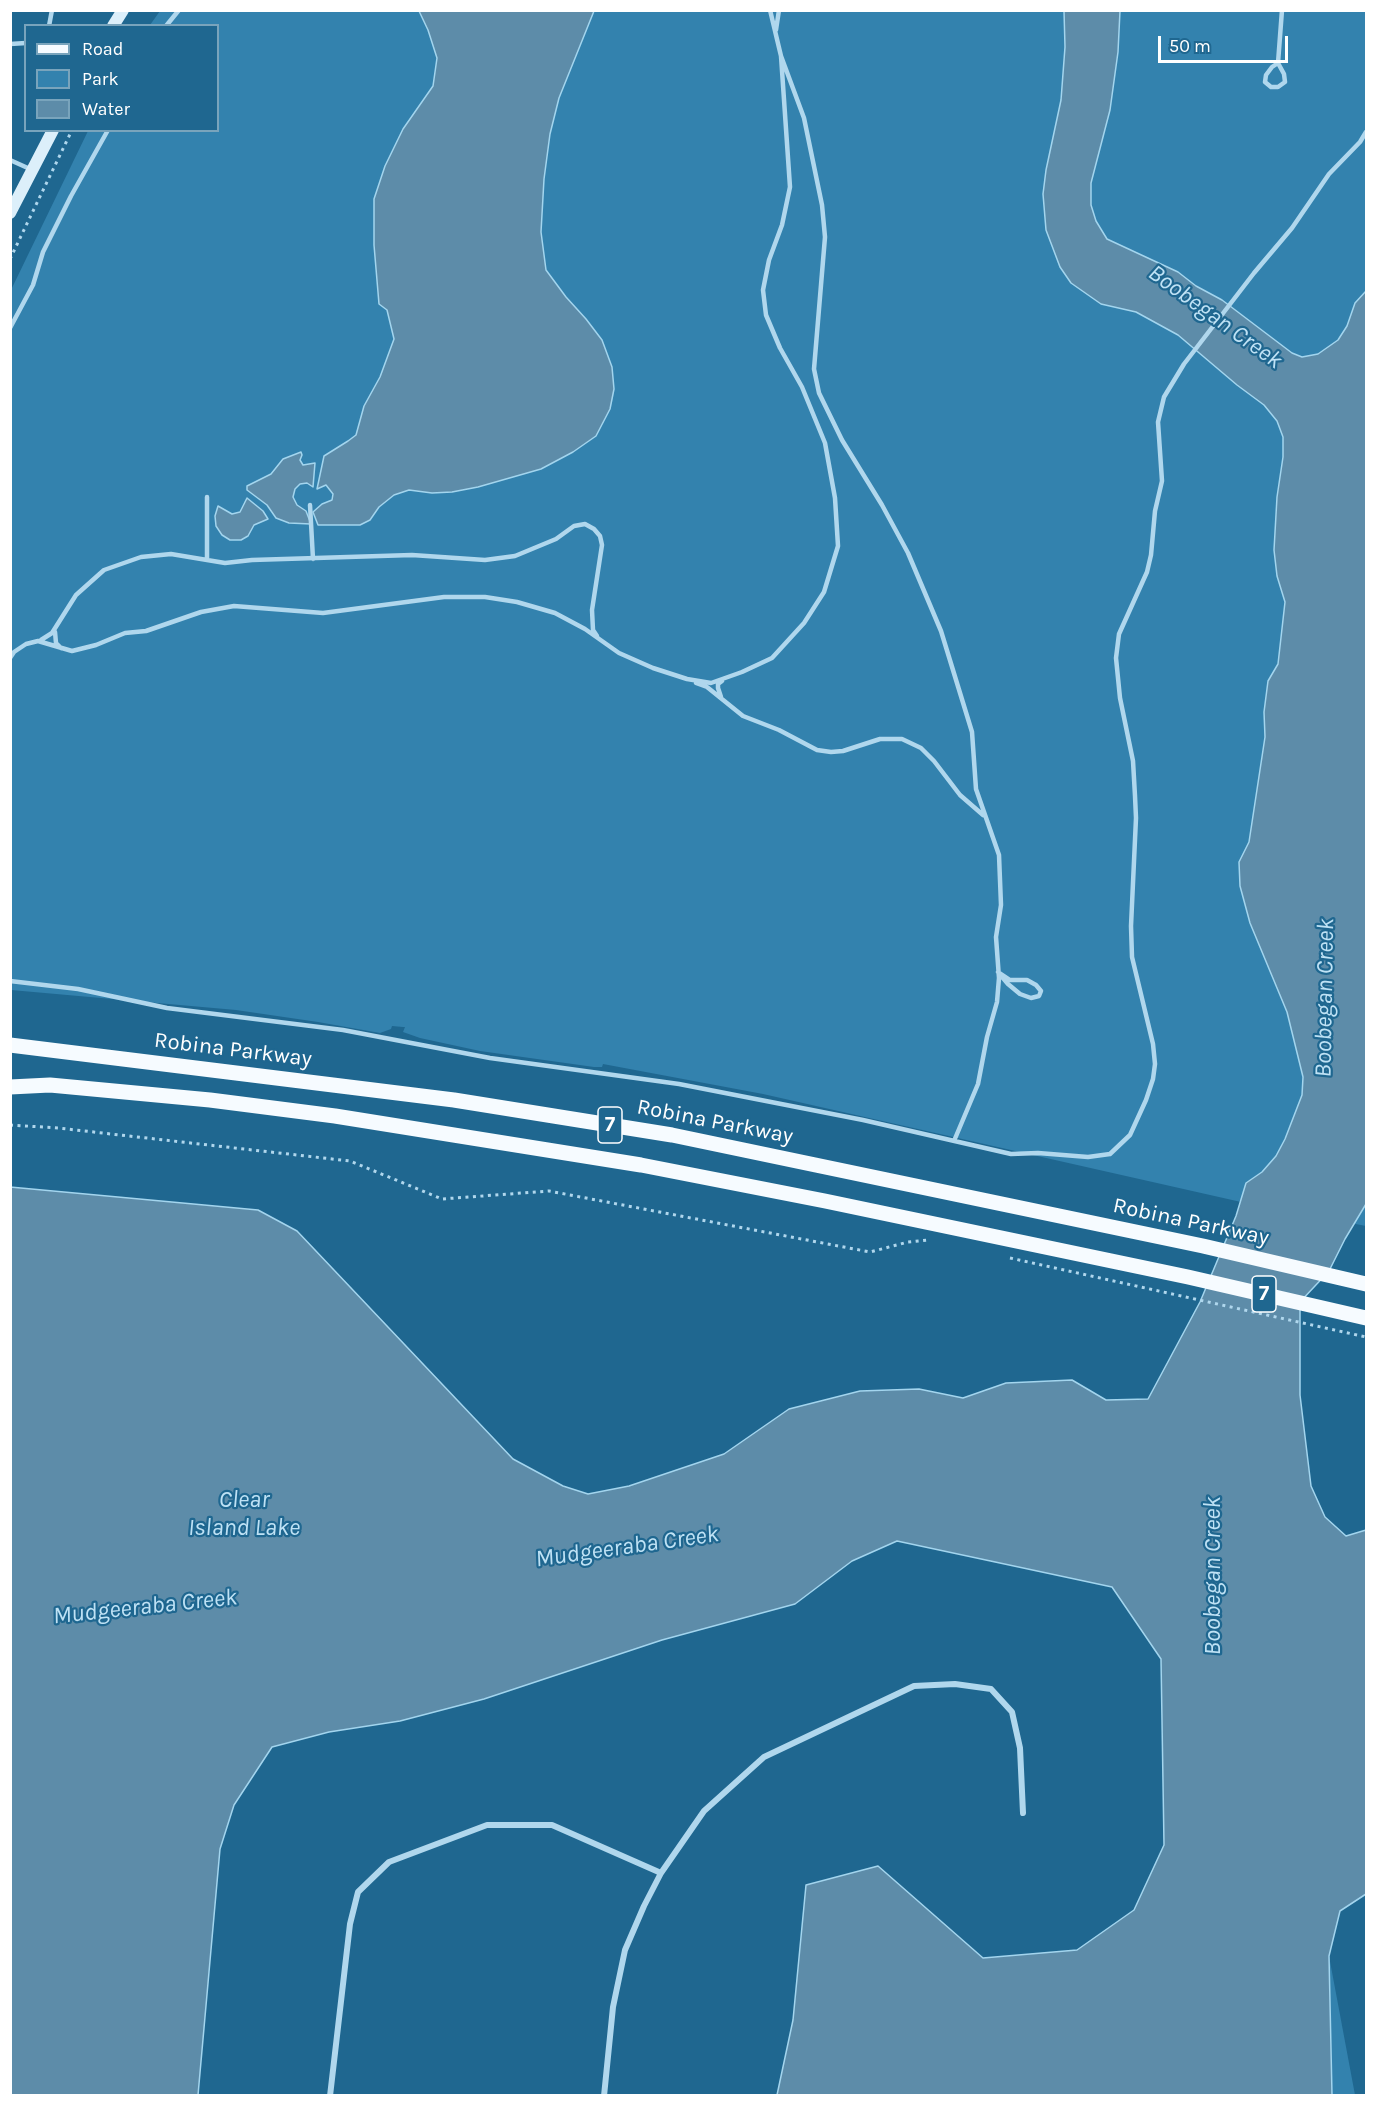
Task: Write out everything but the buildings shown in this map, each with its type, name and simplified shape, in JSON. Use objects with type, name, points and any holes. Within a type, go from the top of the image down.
[{"type":"main road","points":[[114,24],[123,10]]},
{"type":"main road","points":[[10,213],[52,132]]},
{"type":"main road","name":"Robina Parkway","points":[[10,1045],[454,1100],[672,1135],[1203,1246],[1366,1284]]},
{"type":"main road","name":"7","points":[[10,1087],[50,1085],[210,1100],[489,1140],[641,1165],[1188,1277],[1366,1318]]},
{"type":"street","points":[[604,2096],[613,2007],[625,1950],[644,1906],[661,1873],[704,1810],[764,1757],[914,1686],[955,1684],[991,1689],[1012,1712],[1020,1748],[1023,1813]]},
{"type":"street","points":[[330,2096],[350,1924],[358,1892],[389,1862],[487,1825],[552,1825],[661,1873]]},
{"type":"lane","points":[[168,24],[179,10]]},
{"type":"lane","points":[[770,10],[781,56],[804,118],[822,205],[825,237],[814,369],[819,393],[837,432],[882,505],[908,553],[941,632],[972,732],[976,789],[999,855],[1001,904],[996,937],[999,972],[997,1002],[987,1037],[978,1084],[954,1141]]},
{"type":"lane","points":[[775,33],[779,10]]},
{"type":"lane","points":[[1278,63],[1266,75],[1265,82],[1271,87],[1278,87],[1285,82],[1284,74],[1278,63],[1282,10]]},
{"type":"lane","points":[[685,679],[711,683],[772,658],[804,623],[824,592],[838,546],[836,498],[825,443],[802,387],[780,348],[766,315],[763,290],[769,260],[782,225],[790,186],[781,56]]},
{"type":"lane","points":[[10,328],[33,285],[44,252],[71,196],[107,132]]},
{"type":"lane","points":[[10,981],[78,989],[167,1008],[344,1030],[490,1058],[679,1084],[853,1118],[1011,1154],[1038,1153],[1088,1157],[1110,1154],[1130,1135],[1153,1079],[1155,1064],[1153,1044],[1132,957],[1131,914],[1136,796],[1133,761],[1120,698],[1116,658],[1119,634],[1147,572],[1151,555],[1155,512],[1162,481],[1158,422],[1164,397],[1184,363],[1292,228],[1329,174],[1360,142],[1366,132]]},
{"type":"lane","points":[[10,160],[32,170]]},
{"type":"lane","points":[[207,497],[207,559]]},
{"type":"lane","points":[[310,505],[313,559]]},
{"type":"lane","points":[[10,658],[14,652],[26,644],[44,640],[55,629],[76,595],[104,570],[141,557],[171,554],[225,563],[412,555],[452,559],[495,559],[515,556],[540,547],[574,526],[585,524],[600,536],[602,545],[591,616],[589,622],[584,625],[568,620]]},
{"type":"lane","points":[[38,641],[72,651],[125,633],[154,628],[201,612],[234,606],[323,613],[444,597],[485,597],[517,602],[555,613],[619,653],[652,668],[707,687],[743,716],[779,730],[817,750],[843,751],[880,739],[902,739],[921,748],[934,761],[951,786],[986,819]]},
{"type":"lane","points":[[591,616],[593,630],[598,639]]},
{"type":"lane","points":[[55,629],[56,642],[61,648]]},
{"type":"lane","points":[[722,698],[718,684],[727,678]]},
{"type":"lane","points":[[965,799],[974,799],[976,789]]},
{"type":"lane","points":[[999,972],[1010,980],[1027,981],[1036,985],[1041,991],[1039,996],[1031,998],[1020,994],[999,972]]},
{"type":"path","points":[[10,259],[71,132]]},
{"type":"path","points":[[10,1125],[58,1128],[350,1161],[442,1199],[549,1191],[870,1252],[908,1242],[925,1240],[936,1242]]},
{"type":"path","points":[[1005,1257],[1366,1337]]},
{"type":"green space","points":[[160,11],[1366,11],[1366,1226],[1241,1202],[763,1094],[603,1064],[602,1067],[594,1067],[480,1051],[420,1038],[403,1032],[405,1027],[392,1026],[391,1029],[380,1033],[236,1010],[11,990],[10,292],[88,132],[219,132],[219,24],[151,24]]},
{"type":"green space","points":[[1329,1956],[1355,2095],[1332,2095]]},
{"type":"water","points":[[419,11],[594,11],[559,98],[550,134],[544,179],[541,232],[546,270],[602,340],[612,367],[614,389],[610,409],[596,436],[573,452],[541,469],[452,492],[432,493],[409,490],[394,495],[379,507],[370,520],[360,525],[318,525],[313,512],[322,504],[332,500],[333,494],[326,485],[317,489],[324,456],[356,435],[364,406],[380,377],[394,339],[387,310],[379,304],[374,245],[374,199],[385,166],[403,129],[433,86],[437,58]]},
{"type":"water","name":"Clear Island Lake","points":[[1064,11],[1120,11],[1118,52],[1110,110],[1091,183],[1091,205],[1096,221],[1107,239],[1178,272],[1196,286],[1222,300],[1292,353],[1302,357],[1318,354],[1338,340],[1347,326],[1355,303],[1366,291],[1366,1204],[1329,1271],[1300,1302],[1300,1395],[1311,1486],[1325,1517],[1346,1536],[1366,1530],[1366,1894],[1340,1911],[1329,1956],[1332,2095],[777,2095],[793,2020],[806,1885],[878,1866],[983,1958],[1077,1950],[1134,1910],[1164,1845],[1161,1659],[1112,1587],[897,1541],[852,1561],[795,1604],[662,1640],[484,1699],[400,1721],[329,1732],[272,1747],[234,1805],[220,1849],[198,2095],[11,2095],[10,1187],[258,1210],[297,1231],[513,1459],[563,1486],[588,1494],[629,1486],[724,1454],[789,1409],[860,1391],[919,1389],[963,1398],[1006,1383],[1072,1380],[1106,1400],[1148,1399],[1200,1302],[1236,1216],[1246,1183],[1262,1172],[1276,1156],[1285,1139],[1302,1095],[1303,1077],[1287,1012],[1250,923],[1240,886],[1239,862],[1249,842],[1265,737],[1264,712],[1268,681],[1278,664],[1285,602],[1277,576],[1274,550],[1283,437],[1277,421],[1264,405],[1178,335],[1136,312],[1101,304],[1071,283],[1060,267],[1046,230],[1043,194],[1061,100],[1065,47]]},
{"type":"water","points":[[301,452],[300,460],[303,465],[315,463],[313,487],[307,483],[300,484],[295,489],[293,497],[297,505],[306,511],[311,524],[289,523],[276,518],[267,505],[247,490],[247,486],[271,474],[283,459]]},
{"type":"water","points":[[247,498],[263,511],[268,519],[254,525],[248,536],[241,540],[230,540],[222,535],[216,526],[215,516],[218,506],[232,514],[240,512]]},
{"type":"water label","name":"Boobegan Creek","points":[[1215,317]]},
{"type":"water label","name":"Boobegan Creek","points":[[1325,998]]},
{"type":"water label","name":"Mudgeeraba Creek","points":[[627,1547]]},
{"type":"water label","name":"Boobegan Creek","points":[[1213,1576]]},
{"type":"water label","name":"Mudgeeraba Creek","points":[[145,1607]]}]
